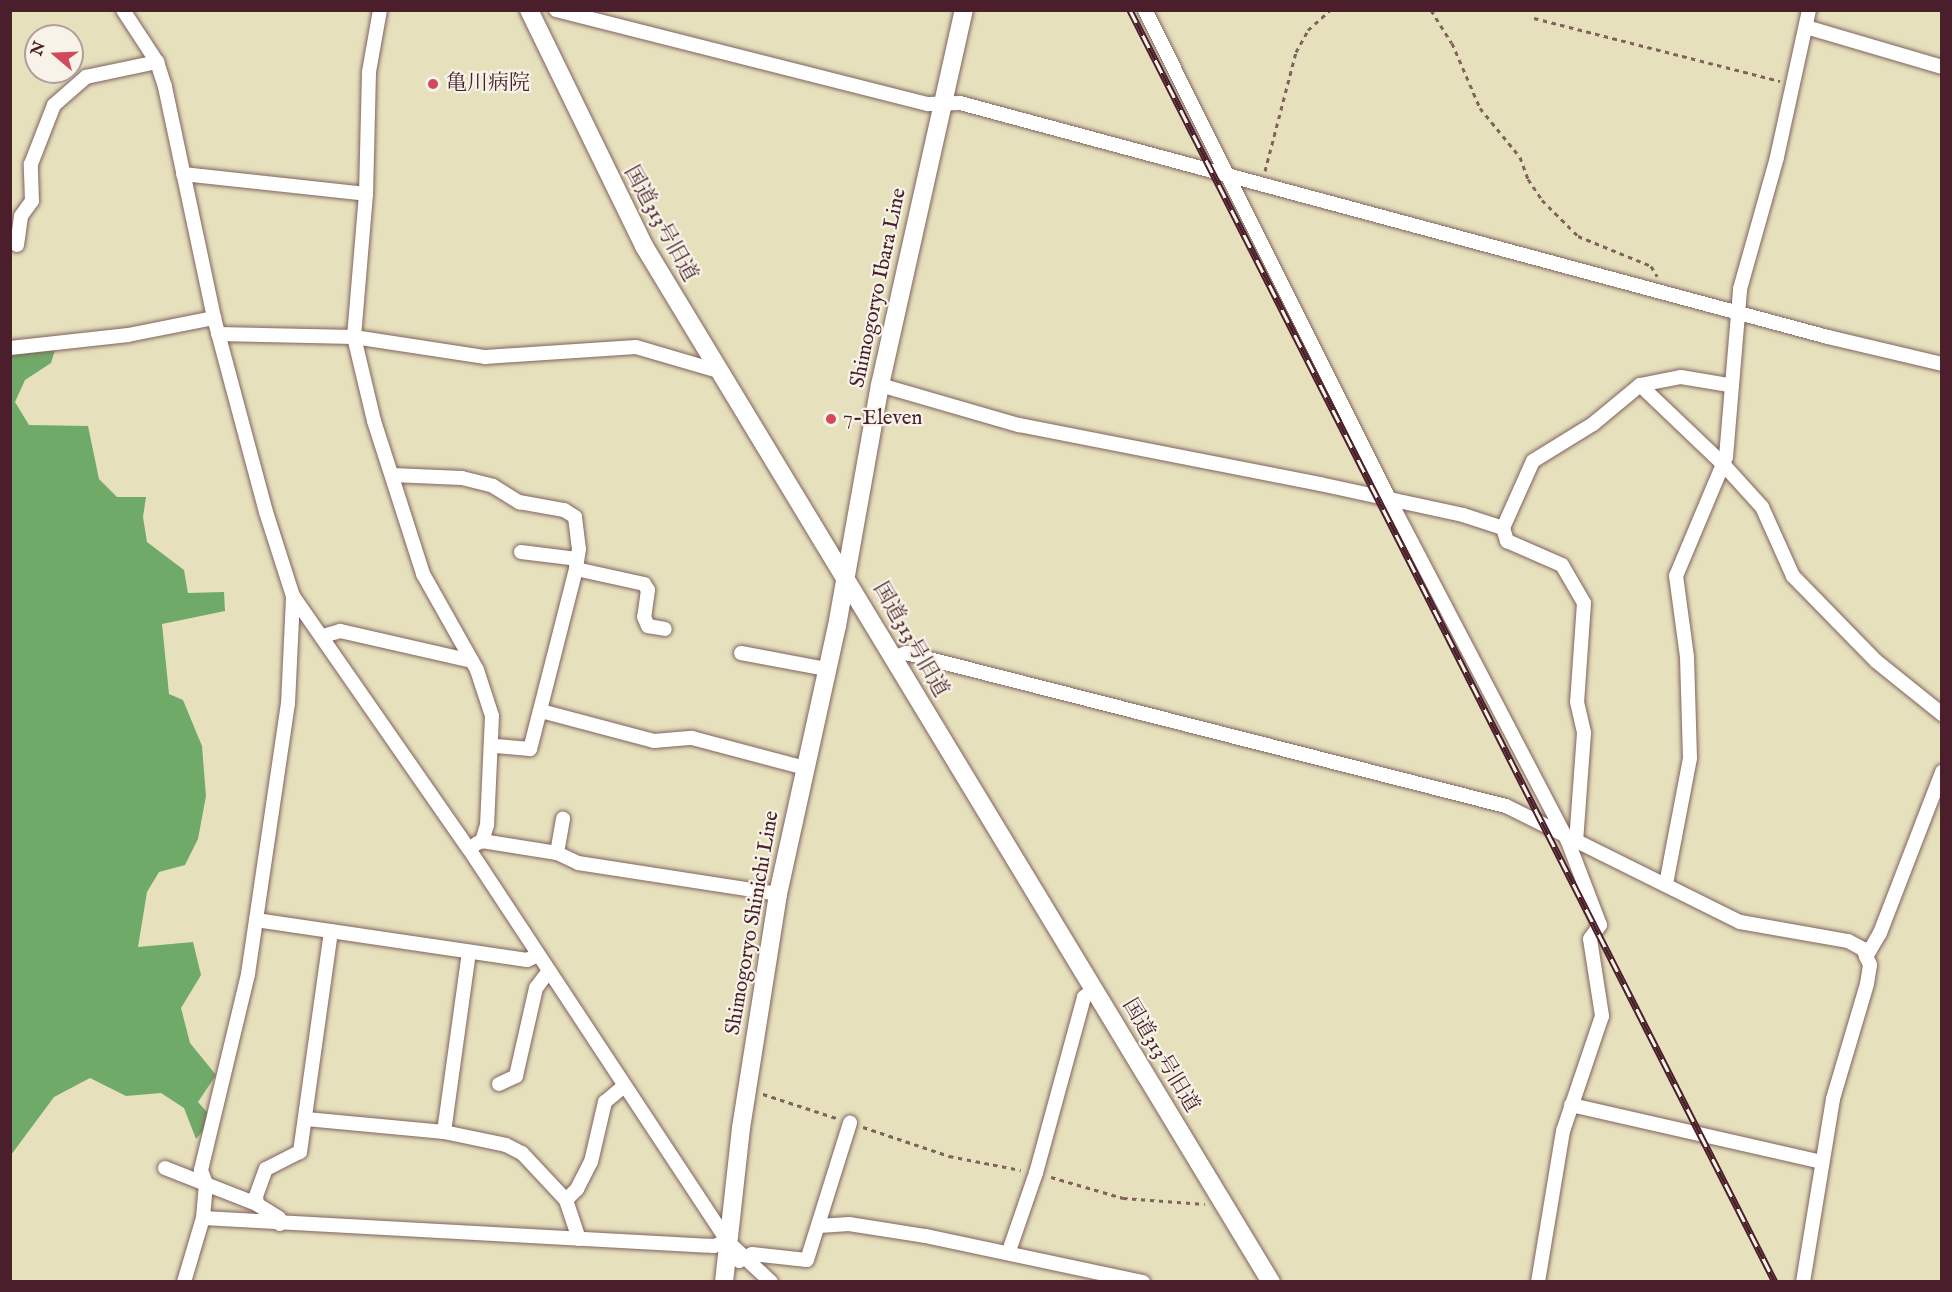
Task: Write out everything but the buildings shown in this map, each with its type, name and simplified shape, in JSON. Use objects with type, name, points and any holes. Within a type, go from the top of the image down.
[{"type":"street","points":[[123,10],[157,62],[213,318],[266,512],[293,596],[324,636],[469,849],[727,1241],[771,1281]]},
{"type":"street","points":[[381,10],[369,72],[366,194],[354,337],[374,422],[423,574],[472,661],[492,716],[493,746],[488,825],[482,841],[469,849]]},
{"type":"street","name":"国道313号旧道","points":[[530,10],[612,187],[718,371],[846,576],[1093,990],[1271,1281]]},
{"type":"street","points":[[556,10],[928,104],[960,103],[1262,186],[1941,364]]},
{"type":"street","name":"Shimogoryo Ibara Line","points":[[846,576],[880,385],[964,10]]},
{"type":"street","points":[[1145,10],[1389,499],[1571,841],[1600,925],[1590,939],[1602,1016],[1570,1105],[1543,1238],[1538,1281]]},
{"type":"street","points":[[1666,884],[1690,758],[1687,657],[1676,576],[1723,464],[1737,311],[1794,84],[1809,10]]},
{"type":"street","points":[[1806,27],[1941,67]]},
{"type":"street","points":[[17,245],[21,216],[32,201],[31,164],[54,105],[86,77],[157,62]]},
{"type":"street","points":[[183,174],[366,194]]},
{"type":"street","points":[[10,348],[128,335],[213,318]]},
{"type":"street","points":[[218,334],[354,337],[485,357],[636,347],[718,371]]},
{"type":"street","points":[[1571,841],[1584,733],[1577,702],[1584,603],[1562,566],[1507,541],[1503,528],[1533,461],[1593,424],[1640,385],[1681,377],[1729,385]]},
{"type":"street","points":[[880,385],[1019,425],[1389,499],[1503,528]]},
{"type":"street","points":[[1640,385],[1723,464],[1762,507],[1793,576],[1876,660],[1941,714]]},
{"type":"street","points":[[392,475],[462,478],[493,486],[519,501],[570,512],[575,517],[577,564],[530,749],[493,746]]},
{"type":"street","points":[[521,552],[577,564],[644,584],[648,590],[644,617],[648,626],[665,629]]},
{"type":"street","name":"Shimogoryo Shinichi Line","points":[[724,1275],[747,1089],[778,894],[846,576]]},
{"type":"street","points":[[184,1281],[203,1218],[206,1184],[201,1170],[221,1098],[256,920],[288,704],[293,596]]},
{"type":"street","points":[[324,636],[340,631],[472,661]]},
{"type":"street","points":[[741,653],[826,669]]},
{"type":"street","points":[[893,658],[906,653],[1506,806],[1571,841],[1666,884],[1740,922],[1848,941],[1863,949],[1866,957],[1868,984],[1833,1099],[1803,1281]]},
{"type":"street","points":[[541,711],[654,741],[692,738],[805,768]]},
{"type":"street","points":[[1866,957],[1880,933],[1941,772]]},
{"type":"street","points":[[557,853],[563,819]]},
{"type":"street","points":[[482,841],[557,853],[578,863],[778,894]]},
{"type":"street","points":[[256,920],[527,960],[538,955]]},
{"type":"street","points":[[257,1204],[266,1169],[300,1152],[331,931]]},
{"type":"street","points":[[444,1132],[470,951]]},
{"type":"street","points":[[499,1083],[516,1076],[536,988],[549,971]]},
{"type":"street","points":[[1009,1251],[1036,1173],[1084,997],[1093,990]]},
{"type":"street","points":[[566,1200],[577,1189],[591,1162],[605,1102],[624,1086]]},
{"type":"street","points":[[1570,1105],[1821,1162]]},
{"type":"street","points":[[306,1119],[444,1132],[506,1145],[522,1153],[566,1200],[579,1239]]},
{"type":"street","points":[[724,1275],[752,1254],[807,1260],[850,1123]]},
{"type":"street","points":[[165,1168],[257,1204],[279,1218],[280,1224]]},
{"type":"street","points":[[203,1218],[714,1246],[727,1241]]},
{"type":"street","points":[[819,1226],[867,1226],[1009,1251],[1143,1281]]},
{"type":"path","points":[[1262,186],[1292,63],[1308,30],[1330,10]]},
{"type":"path","points":[[1431,10],[1452,43],[1480,108],[1520,157],[1542,201],[1578,236],[1651,266],[1659,280],[1659,289]]},
{"type":"path","points":[[1534,18],[1794,84]]},
{"type":"path","points":[[747,1089],[949,1156],[1036,1173],[1123,1198],[1204,1205],[1220,1197]]},
{"type":"green space","points":[[55,350],[51,363],[25,380],[15,402],[29,425],[88,426],[99,479],[117,497],[146,497],[143,517],[147,542],[184,570],[188,593],[224,592],[225,611],[162,624],[169,694],[183,700],[202,746],[206,796],[198,839],[185,865],[159,872],[147,892],[138,947],[193,942],[201,975],[181,1008],[190,1043],[216,1075],[198,1102],[213,1119],[196,1139],[184,1108],[161,1093],[126,1096],[90,1078],[54,1097],[11,1155],[11,351]]},
{"type":"railway","points":[[1130,10],[1775,1282]]},
{"type":"place","name":"亀川病院","points":[[433,84]]},
{"type":"place","name":"7-Eleven","points":[[831,419]]}]
